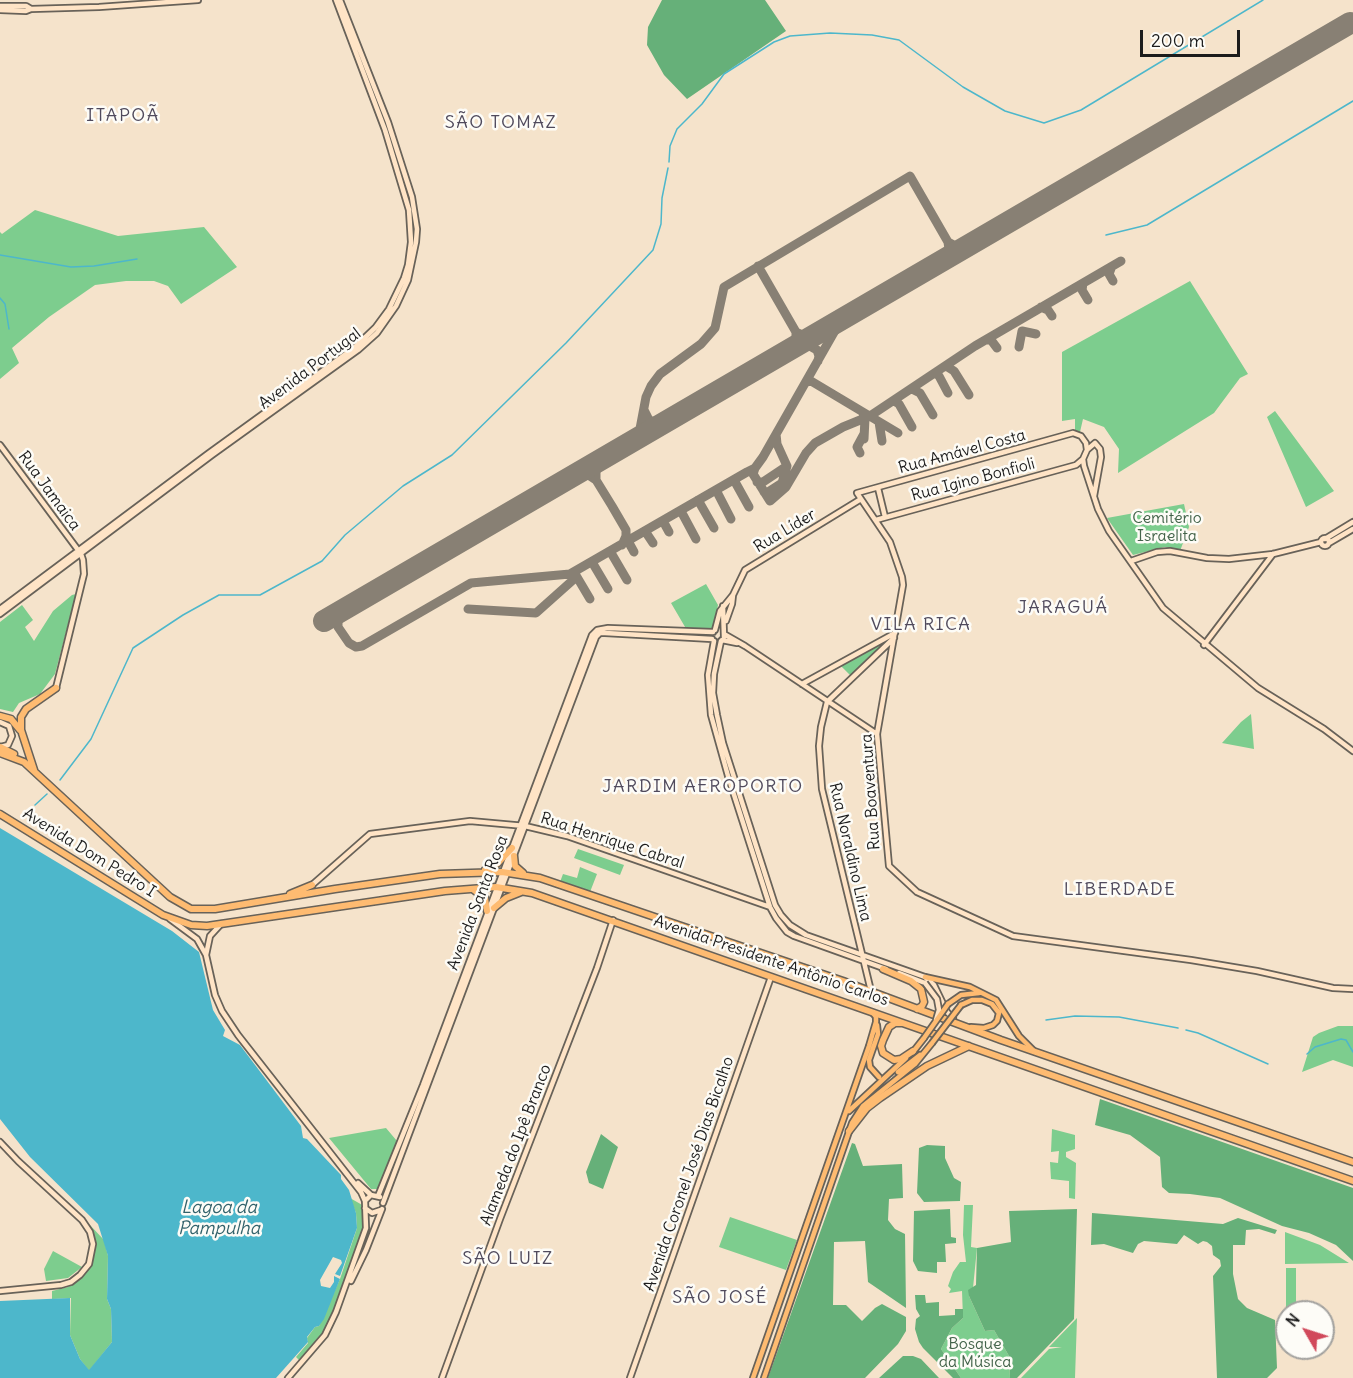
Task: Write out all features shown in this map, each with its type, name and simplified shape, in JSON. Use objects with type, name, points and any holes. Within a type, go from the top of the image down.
[{"type":"highway","points":[[34,772],[21,730],[21,717],[26,709],[56,688]]},
{"type":"highway","points":[[0,716],[11,719],[21,730]]},
{"type":"highway","points":[[0,747],[24,762],[34,772]]},
{"type":"highway","points":[[0,753],[24,762]]},
{"type":"highway","name":"Avenida Dom Pedro I","points":[[34,772],[179,903],[197,910]]},
{"type":"highway","name":"Avenida Dom Pedro I","points":[[0,813],[163,915]]},
{"type":"highway","points":[[477,872],[498,863],[512,848]]},
{"type":"highway","points":[[514,856],[515,866],[526,875]]},
{"type":"highway","name":"Avenida Presidente Antônio Carlos","points":[[197,910],[440,874],[505,872],[526,875],[558,883],[871,991],[1353,1162]]},
{"type":"highway","points":[[285,897],[313,884]]},
{"type":"highway","name":"Avenida Presidente Antônio Carlos","points":[[163,915],[191,926],[207,926],[391,898],[471,889],[499,887],[525,891],[1353,1181]]},
{"type":"highway","points":[[471,889],[485,898],[490,910],[506,898],[525,891]]},
{"type":"highway","points":[[884,969],[911,981],[921,989],[924,1002],[917,1009]]},
{"type":"highway","points":[[903,1023],[896,1023],[889,1027],[881,1046],[883,1053],[894,1060],[901,1059],[914,1051]]},
{"type":"highway","points":[[849,1131],[867,1108],[880,1098],[927,1066],[970,1046]]},
{"type":"main road","points":[[925,980],[965,986],[999,1003],[1018,1036],[1035,1051]]},
{"type":"main road","points":[[844,1119],[870,1089],[914,1051],[948,1005],[967,993],[985,994]]},
{"type":"main road","points":[[764,1378],[849,1131],[863,1106],[915,1064],[961,1005],[972,1000],[982,1000],[992,1004],[999,1013],[993,1025],[984,1028],[969,1027]]},
{"type":"main road","points":[[871,1011],[876,1017],[878,1034],[869,1060],[870,1067],[879,1077]]},
{"type":"main road","points":[[753,1378],[876,1022]]},
{"type":"main road","points":[[898,1072],[927,1049]]},
{"type":"main road","points":[[773,1323],[781,1326]]},
{"type":"street","points":[[0,8],[26,11],[198,0]]},
{"type":"street","name":"Avenida Portugal","points":[[0,614],[194,464],[354,348],[375,328],[398,290],[408,265],[411,242],[409,210],[386,130],[338,0]]},
{"type":"street","name":"Rua Amável Costa","points":[[857,493],[1073,434],[1084,439],[1087,450]]},
{"type":"street","points":[[1094,496],[1101,464],[1100,449],[1095,443],[1087,450],[1083,459],[1084,466],[1098,509],[1163,608],[1263,694],[1323,731],[1353,754]]},
{"type":"street","name":"Rua Jamaica","points":[[0,445],[80,553]]},
{"type":"street","name":"Rua Igino Bonfioli","points":[[1076,465],[1083,459]]},
{"type":"street","name":"Rua Igino Bonfioli","points":[[876,520],[1076,465],[1084,466]]},
{"type":"street","points":[[878,488],[885,517]]},
{"type":"street","name":"Rua Boaventura","points":[[857,493],[890,542],[903,585],[877,734],[889,866],[917,892],[1013,936],[1191,960],[1257,971],[1333,988],[1353,989]]},
{"type":"street","name":"Rua Líder","points":[[861,499],[745,570],[733,595],[718,616],[708,675],[711,715],[770,907],[787,932],[804,940],[862,958]]},
{"type":"street","points":[[1325,541],[1353,522]]},
{"type":"street","points":[[1131,561],[1157,552],[1170,551],[1207,558],[1269,556],[1325,541],[1353,529]]},
{"type":"street","points":[[56,688],[84,574],[80,553]]},
{"type":"street","name":"Avenida Portugal","points":[[0,609],[80,553]]},
{"type":"street","points":[[1204,645],[1269,556]]},
{"type":"street","name":"Rua Líder","points":[[733,595],[714,674],[713,693],[723,743],[775,905],[784,920],[795,930],[862,958]]},
{"type":"street","name":"Rua Líder","points":[[723,606],[725,623]]},
{"type":"street","name":"Avenida Santa Rosa","points":[[378,1196],[505,872],[591,635],[597,630],[714,635]]},
{"type":"street","points":[[714,635],[722,637]]},
{"type":"street","points":[[714,635],[745,646],[877,734]]},
{"type":"street","points":[[802,684],[895,635]]},
{"type":"street","points":[[827,702],[895,635]]},
{"type":"street","name":"Rua Noraldino Lima","points":[[827,702],[820,727],[822,789],[871,991]]},
{"type":"street","points":[[0,722],[9,726],[12,736],[8,745],[0,747]]},
{"type":"street","points":[[0,818],[18,825]]},
{"type":"street","name":"Rua Henrique Cabral","points":[[313,884],[370,834],[457,822],[522,826],[567,836],[770,907]]},
{"type":"street","name":"Avenida Santa Rosa","points":[[505,872],[514,856],[522,826]]},
{"type":"street","points":[[304,894],[313,884],[316,892]]},
{"type":"street","name":"Avenida Santa Rosa","points":[[347,1285],[355,1275],[366,1250],[490,910]]},
{"type":"street","points":[[163,915],[197,939],[206,955],[215,994],[227,1019],[361,1192],[365,1201],[366,1228],[363,1245],[366,1250]]},
{"type":"street","name":"Alameda do Ipê Branco","points":[[442,1378],[500,1219],[597,968],[613,920]]},
{"type":"street","points":[[206,955],[210,936],[221,924]]},
{"type":"street","points":[[862,958],[884,969],[925,980]]},
{"type":"street","points":[[862,958],[934,985],[947,1012],[957,1023]]},
{"type":"street","name":"Avenida Coronel José Dias Bicalho","points":[[630,1378],[771,977]]},
{"type":"street","points":[[925,980],[938,999],[939,1010],[935,1024]]},
{"type":"street","points":[[0,1142],[82,1220],[90,1232],[93,1244],[89,1264],[70,1282],[61,1285],[0,1291]]},
{"type":"street","points":[[344,1169],[371,1195],[378,1196],[382,1206],[374,1213],[365,1208]]},
{"type":"street","points":[[365,1201],[371,1195]]},
{"type":"street","points":[[288,1378],[325,1335],[347,1285],[364,1237]]},
{"type":"green space","points":[[662,0],[765,0],[786,31],[687,99],[664,75],[647,45],[648,27]]},
{"type":"green space","points":[[35,210],[118,236],[204,227],[237,267],[181,304],[168,286],[154,281],[126,281],[95,285],[49,317],[12,348],[19,363],[0,379],[0,232],[2,234]]},
{"type":"green space","points":[[1190,281],[1248,374],[1240,378],[1214,413],[1118,473],[1119,449],[1104,427],[1083,419],[1080,432],[1075,430],[1075,419],[1062,421],[1062,352]]},
{"type":"green space","points":[[1275,411],[1334,491],[1306,507],[1267,417]]},
{"type":"green space","name":"Cemitério Israelita","points":[[1184,504],[1189,527],[1180,551],[1165,547],[1133,555],[1107,518]]},
{"type":"green space","points":[[706,584],[718,605],[713,629],[709,633],[688,632],[671,603]]},
{"type":"green space","points":[[76,594],[55,674],[40,694],[19,703],[13,712],[0,709],[0,622],[22,605],[33,620],[25,627],[34,641],[53,611]]},
{"type":"green space","points":[[892,637],[851,676],[840,665]]},
{"type":"green space","points":[[1251,714],[1254,749],[1222,743],[1241,722]]},
{"type":"green space","points":[[578,849],[624,865],[620,875],[574,858]]},
{"type":"green space","points":[[580,867],[597,874],[590,892],[560,882],[563,874],[577,878]]},
{"type":"green space","points":[[1338,1026],[1353,1026],[1353,1067],[1333,1060],[1302,1072],[1313,1037]]},
{"type":"green space","points":[[1100,1099],[1353,1188],[1353,1261],[1336,1245],[1309,1233],[1282,1226],[1220,1198],[1169,1193],[1162,1187],[1160,1157],[1130,1135],[1095,1125]]},
{"type":"green space","points":[[386,1128],[397,1141],[379,1189],[371,1189],[329,1138]]},
{"type":"green space","points":[[1052,1129],[1075,1135],[1075,1149],[1066,1152],[1066,1157],[1076,1163],[1075,1199],[1069,1198],[1069,1181],[1051,1179],[1050,1162],[1058,1163],[1059,1151],[1051,1152]]},
{"type":"green space","points":[[601,1134],[618,1147],[603,1189],[589,1183],[586,1172]]},
{"type":"green space","points":[[852,1143],[855,1144],[863,1166],[902,1164],[903,1198],[889,1199],[888,1220],[895,1229],[905,1234],[906,1308],[868,1282],[865,1241],[834,1242],[833,1305],[846,1305],[862,1321],[882,1304],[906,1317],[906,1331],[898,1344],[865,1378],[768,1378]]},
{"type":"green space","points":[[927,1145],[945,1146],[945,1158],[954,1178],[961,1182],[960,1201],[924,1202],[917,1193],[919,1148]]},
{"type":"green space","points":[[350,1198],[364,1206],[366,1228],[336,1312],[324,1333],[300,1361],[296,1357],[308,1343],[307,1338],[315,1327],[319,1326],[340,1279],[357,1228],[356,1213]]},
{"type":"green space","name":"Bosque da Música","points":[[964,1205],[973,1205],[971,1247],[977,1248],[973,1288],[969,1296],[985,1331],[994,1330],[1009,1356],[1010,1378],[961,1378],[941,1349],[952,1328],[963,1318],[962,1291],[949,1293],[951,1289],[948,1286],[960,1262],[966,1262],[963,1235]]},
{"type":"green space","points":[[950,1209],[951,1237],[956,1238],[956,1243],[945,1244],[946,1262],[937,1262],[937,1273],[918,1271],[913,1261],[914,1211]]},
{"type":"green space","points":[[1077,1209],[1074,1319],[1017,1378],[1010,1378],[1009,1356],[994,1330],[985,1331],[969,1296],[968,1290],[976,1285],[977,1248],[1011,1242],[1009,1211]]},
{"type":"green space","points":[[1092,1213],[1223,1224],[1238,1218],[1277,1230],[1275,1234],[1259,1229],[1246,1230],[1245,1245],[1233,1245],[1233,1274],[1238,1299],[1247,1308],[1275,1320],[1277,1368],[1267,1378],[1217,1378],[1213,1276],[1221,1266],[1220,1260],[1213,1255],[1212,1246],[1207,1242],[1203,1241],[1198,1244],[1184,1235],[1177,1244],[1144,1241],[1138,1244],[1133,1253],[1104,1244],[1091,1245]]},
{"type":"green space","points":[[730,1217],[797,1240],[786,1270],[719,1247]]},
{"type":"green space","points":[[89,1224],[104,1240],[108,1256],[107,1299],[111,1309],[112,1342],[89,1371],[80,1359],[70,1335],[71,1298],[52,1299],[52,1291],[68,1287],[78,1281],[91,1264],[96,1245]]},
{"type":"green space","points":[[1285,1232],[1320,1245],[1349,1263],[1285,1264]]},
{"type":"green space","points":[[53,1251],[82,1267],[68,1278],[46,1281],[44,1269]]},
{"type":"green space","points":[[1286,1268],[1296,1268],[1296,1300],[1286,1300]]},
{"type":"green space","points":[[915,1295],[925,1295],[926,1303],[939,1302],[939,1316],[955,1315],[955,1309],[963,1309],[963,1318],[952,1328],[941,1349],[961,1378],[953,1378],[919,1342],[915,1329],[916,1319],[920,1316],[916,1309]]},
{"type":"green space","points":[[1077,1318],[1075,1378],[1021,1378],[1049,1349],[1062,1347],[1049,1347]]},
{"type":"green space","points":[[903,1356],[921,1359],[939,1378],[879,1378]]},
{"type":"water","name":"Lagoa da Pampulha","points":[[0,828],[172,931],[199,952],[213,1010],[225,1030],[223,1036],[240,1045],[301,1126],[303,1138],[307,1139],[341,1175],[341,1179],[349,1190],[356,1213],[357,1228],[340,1276],[335,1274],[342,1263],[341,1260],[333,1257],[320,1280],[321,1286],[330,1288],[334,1282],[334,1276],[340,1279],[324,1319],[307,1337],[308,1342],[276,1378],[0,1378],[0,1301],[70,1298],[70,1335],[80,1359],[89,1370],[112,1342],[111,1309],[107,1299],[108,1256],[98,1224],[30,1157],[0,1119]]},
{"type":"waterway","points":[[669,162],[670,146],[677,129],[702,104],[724,74],[774,42],[790,36],[830,33],[872,35],[899,40],[963,87],[1005,111],[1044,123],[1081,110],[1263,0]]},
{"type":"waterway","points":[[1106,235],[1147,225],[1353,101]]},
{"type":"waterway","points":[[60,780],[91,739],[133,648],[183,615],[219,595],[260,595],[322,561],[345,535],[403,486],[452,455],[566,343],[653,250],[661,224],[662,198],[668,168]]},
{"type":"waterway","points":[[0,255],[71,267],[137,259]]},
{"type":"waterway","points":[[0,298],[5,304],[9,329]]},
{"type":"waterway","points":[[35,805],[47,794]]},
{"type":"waterway","points":[[1046,1020],[1075,1016],[1119,1017],[1178,1028]]},
{"type":"waterway","points":[[1186,1030],[1198,1033],[1268,1064]]},
{"type":"waterway","points":[[1307,1054],[1315,1047],[1341,1039],[1346,1040],[1353,1052]]},
{"type":"taxiway","points":[[634,440],[639,434],[646,397],[651,386],[660,374],[701,344],[715,328],[724,287],[910,176],[948,242],[949,249],[945,259]]},
{"type":"taxiway","points":[[948,242],[957,247],[966,247]]},
{"type":"taxiway","points":[[755,468],[753,474],[770,501],[786,487],[806,453],[815,443],[843,427],[870,416],[975,346],[1121,261]]},
{"type":"taxiway","points":[[758,266],[796,332],[796,340],[791,349]]},
{"type":"taxiway","points":[[1112,266],[1109,274],[1113,281]]},
{"type":"taxiway","points":[[1083,283],[1082,290],[1088,300]]},
{"type":"taxiway","points":[[1041,307],[1048,310],[1052,316]]},
{"type":"taxiway","points":[[345,609],[338,617],[338,627],[349,643],[356,647],[362,646],[471,583],[570,574],[755,468],[837,327],[847,317]]},
{"type":"taxiway","points":[[1019,347],[1022,331],[1036,334]]},
{"type":"taxiway","points":[[796,332],[807,337],[815,335]]},
{"type":"taxiway","points":[[986,340],[991,340],[997,348]]},
{"type":"taxiway","points":[[798,345],[810,346],[817,350],[818,361]]},
{"type":"taxiway","points":[[946,366],[954,371],[969,395]]},
{"type":"taxiway","points":[[935,373],[948,393]]},
{"type":"taxiway","points":[[806,382],[811,381],[898,433]]},
{"type":"taxiway","points":[[912,389],[920,393],[933,415]]},
{"type":"taxiway","points":[[894,401],[899,404],[912,427]]},
{"type":"taxiway","points":[[644,410],[649,420],[665,423]]},
{"type":"taxiway","points":[[863,413],[865,418],[864,439]]},
{"type":"taxiway","points":[[879,422],[882,441]]},
{"type":"taxiway","points":[[764,492],[782,483],[787,466],[777,444],[776,434]]},
{"type":"taxiway","points":[[860,453],[857,447],[864,434]]},
{"type":"taxiway","points":[[596,480],[596,468],[600,460]]},
{"type":"taxiway","points":[[757,482],[763,482],[787,466]]},
{"type":"taxiway","points":[[578,473],[587,474],[596,480],[612,506],[626,530],[622,545]]},
{"type":"taxiway","points":[[734,480],[749,507]]},
{"type":"taxiway","points":[[716,490],[731,519]]},
{"type":"taxiway","points":[[698,500],[714,528]]},
{"type":"taxiway","points":[[681,511],[696,539]]},
{"type":"taxiway","points":[[663,521],[669,532]]},
{"type":"taxiway","points":[[645,531],[653,543]]},
{"type":"taxiway","points":[[628,541],[634,552]]},
{"type":"taxiway","points":[[610,551],[627,580]]},
{"type":"taxiway","points":[[592,562],[608,589]]},
{"type":"taxiway","points":[[574,572],[590,599]]},
{"type":"taxiway","points":[[468,609],[536,613],[573,580],[570,574]]},
{"type":"runway","points":[[324,621],[1350,23]]},
{"type":"tunnel","points":[[879,1077],[893,1076],[898,1072]]},
{"type":"district","name":"ITAPOÃ","points":[[123,116]]},
{"type":"district","name":"SÃO TOMAZ","points":[[501,123]]},
{"type":"district","name":"JARAGUÁ","points":[[1063,608]]},
{"type":"district","name":"VILA RICA","points":[[921,625]]},
{"type":"district","name":"JARDIM AEROPORTO","points":[[703,787]]},
{"type":"district","name":"LIBERDADE","points":[[1120,890]]},
{"type":"district","name":"SÃO LUIZ","points":[[508,1259]]},
{"type":"district","name":"SÃO JOSÉ","points":[[720,1298]]}]
